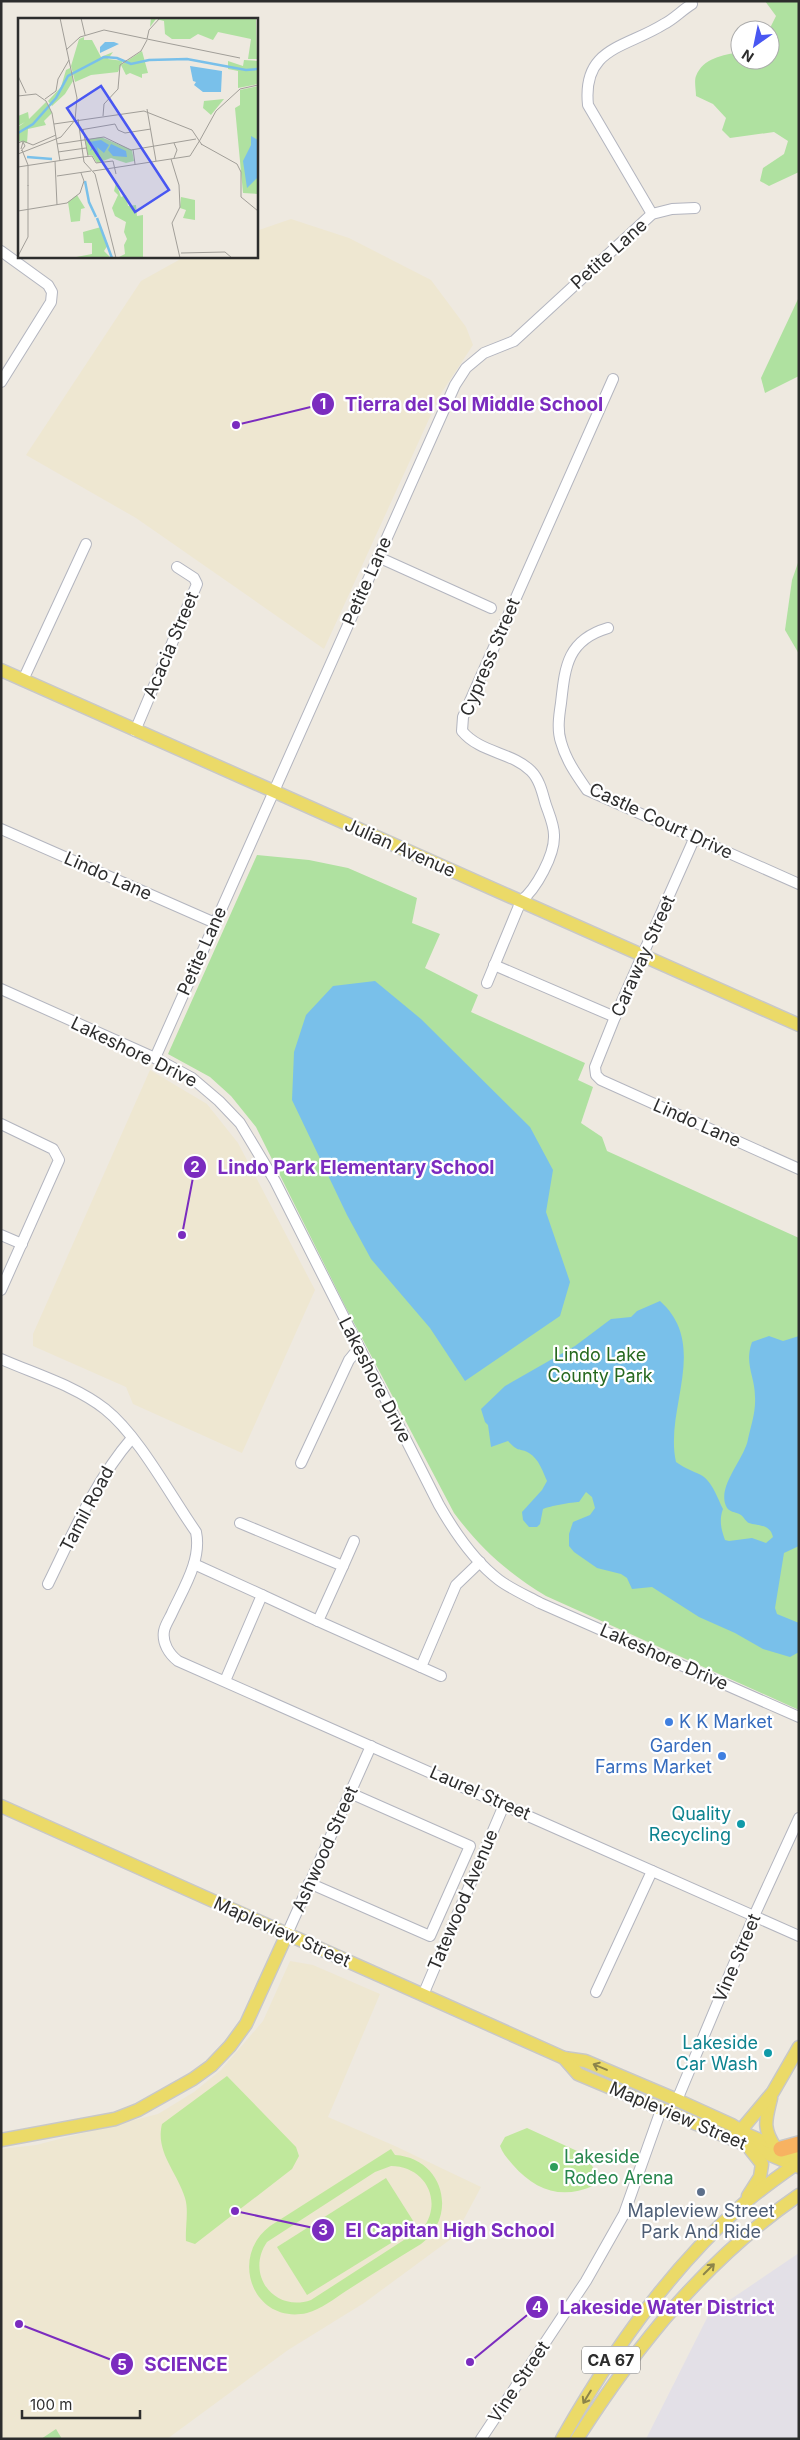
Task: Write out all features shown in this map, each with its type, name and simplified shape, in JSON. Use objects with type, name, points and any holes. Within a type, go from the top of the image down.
[{"type":"highway","points":[[778,2148],[799,2144]]},
{"type":"main road","name":"Julian Avenue","points":[[1,670],[799,1025]]},
{"type":"main road","name":"Mapleview Street","points":[[1,1806],[564,2058],[585,2061],[677,2100],[739,2138],[778,2148],[798,2163]]},
{"type":"main road","name":"Ashwood Street","points":[[1,2140],[115,2119],[138,2110],[193,2079],[211,2066],[230,2046],[246,2024],[287,1934]]},
{"type":"main road","points":[[741,2206],[760,2177],[762,2164],[759,2158],[739,2138],[773,2092],[799,2047]]},
{"type":"main road","name":"Mapleview Street","points":[[564,2058],[578,2074],[661,2110],[739,2138],[798,2163]]},
{"type":"main road","points":[[773,2092],[765,2123],[766,2131],[778,2148]]},
{"type":"main road","name":"CA 67","points":[[562,2439],[598,2378],[665,2286],[741,2206],[798,2163]]},
{"type":"main road","points":[[793,2201],[799,2184]]},
{"type":"main road","name":"CA 67","points":[[577,2439],[610,2387],[676,2304],[726,2252],[793,2201]]},
{"type":"main road","points":[[557,2439],[572,2422]]},
{"type":"street","points":[[652,214],[588,105],[586,91],[589,75],[598,60],[614,48],[665,24],[692,4]]},
{"type":"street","name":"Petite Lane","points":[[154,1058],[455,385],[466,368],[484,353],[514,341],[652,214],[672,209],[695,208]]},
{"type":"street","points":[[1,251],[48,285],[53,295],[51,302],[4,370],[1,382]]},
{"type":"street","name":"Cypress Street","points":[[487,983],[521,901],[531,893],[553,849],[554,833],[541,786],[532,771],[521,764],[484,748],[467,737],[462,731],[463,717],[612,379]]},
{"type":"street","points":[[23,680],[86,544]]},
{"type":"street","points":[[378,557],[491,608]]},
{"type":"street","name":"Acacia Street","points":[[135,731],[197,584],[194,578],[177,567]]},
{"type":"street","name":"Castle Court Drive","points":[[608,628],[596,632],[574,650],[565,666],[559,723],[560,741],[569,764],[587,790],[799,884]]},
{"type":"street","name":"Lindo Lane","points":[[1,829],[215,923]]},
{"type":"street","name":"Caraway Street","points":[[596,1075],[595,1067],[615,1017],[695,837]]},
{"type":"street","points":[[494,965],[615,1017]]},
{"type":"street","name":"Lakeshore Drive","points":[[1,989],[154,1058],[192,1078],[230,1112],[249,1135],[275,1181],[358,1348],[448,1520],[480,1562],[500,1580],[540,1603],[799,1717]]},
{"type":"street","name":"Lindo Lane","points":[[596,1075],[601,1080],[799,1169]]},
{"type":"street","points":[[1,1124],[52,1149],[57,1154],[59,1160],[1,1290]]},
{"type":"street","points":[[1,1235],[22,1244]]},
{"type":"street","points":[[301,1463],[349,1360],[358,1348]]},
{"type":"street","points":[[1,1359],[94,1401],[113,1415],[132,1438],[196,1532],[198,1539],[194,1564],[441,1676]]},
{"type":"street","name":"Tamil Road","points":[[48,1584],[95,1488],[111,1462],[132,1438]]},
{"type":"street","points":[[240,1523],[343,1566]]},
{"type":"street","points":[[318,1621],[354,1541]]},
{"type":"street","points":[[421,1667],[456,1585],[480,1562]]},
{"type":"street","name":"Laurel Street","points":[[194,1564],[164,1631],[169,1654],[178,1660],[799,1936]]},
{"type":"street","points":[[225,1681],[262,1595]]},
{"type":"street","name":"Ashwood Street","points":[[287,1934],[371,1746]]},
{"type":"street","points":[[310,1883],[430,1936],[470,1846],[350,1792]]},
{"type":"street","name":"Tatewood Avenue","points":[[423,1995],[504,1805]]},
{"type":"street","name":"Vine Street","points":[[677,2100],[754,1916],[799,1818]]},
{"type":"street","points":[[596,1992],[652,1871]]},
{"type":"street","name":"Vine Street","points":[[481,2439],[586,2281],[624,2214],[661,2110]]},
{"type":"shaded area","points":[[291,219],[349,238],[431,280],[466,327],[473,345],[440,395],[324,649],[136,518],[26,455],[141,281],[182,258],[258,258],[258,230]]},
{"type":"shaded area","points":[[150,1070],[207,1104],[238,1143],[315,1290],[242,1453],[133,1404],[126,1387],[33,1346],[33,1334]]},
{"type":"shaded area","points":[[290,1961],[313,1965],[380,1994],[328,2117],[395,2146],[481,2187],[455,2236],[364,2303],[288,2350],[167,2439],[1,2439],[1,2149],[36,2145],[158,2114],[194,2092],[221,2070],[263,2021]]},
{"type":"shaded area","points":[[799,2253],[799,2439],[646,2439],[709,2314]]},
{"type":"green space","points":[[765,1],[799,1],[799,172],[769,186],[760,181],[763,168],[784,154],[788,141],[774,132],[730,138],[722,130],[726,118],[713,104],[696,96],[695,83],[696,76],[703,65],[714,58],[730,54],[730,70],[780,70],[780,20],[774,20],[776,16]]},
{"type":"green space","points":[[799,297],[799,376],[765,393],[761,378]]},
{"type":"green space","points":[[799,560],[799,654],[785,630],[792,580]]},
{"type":"green space","name":"Lindo Lake County Park","points":[[257,855],[309,860],[348,868],[417,898],[412,923],[440,934],[425,968],[478,995],[471,1012],[585,1063],[578,1080],[593,1087],[581,1123],[602,1137],[607,1151],[799,1238],[799,1710],[546,1596],[507,1569],[474,1538],[454,1513],[344,1304],[256,1127],[231,1096],[210,1077],[168,1054]]},
{"type":"green space","points":[[227,2076],[296,2147],[299,2156],[292,2169],[195,2244],[186,2241],[187,2213],[185,2198],[164,2153],[161,2134],[162,2124]]},
{"type":"green space","name":"Lakeside Rodeo Arena","points":[[527,2128],[588,2156],[597,2177],[593,2186],[570,2192],[559,2192],[540,2186],[521,2174],[500,2146],[505,2137]]},
{"type":"green space","points":[[391,2149],[395,2155],[411,2158],[425,2166],[434,2177],[440,2190],[442,2204],[440,2218],[433,2232],[421,2244],[327,2304],[307,2313],[288,2314],[273,2309],[261,2299],[253,2286],[249,2271],[251,2255],[257,2239],[270,2226]],"holes":[[[391,2166],[403,2167],[421,2178],[431,2195],[432,2206],[424,2227],[311,2300],[298,2303],[285,2301],[275,2296],[267,2288],[261,2278],[259,2266],[261,2254],[267,2242],[375,2172]]]},
{"type":"green space","points":[[386,2178],[417,2227],[307,2295],[277,2247]]},
{"type":"green space","points":[[56,2429],[62,2439],[41,2439]]},
{"type":"water","points":[[375,981],[421,1019],[530,1127],[553,1170],[546,1212],[570,1282],[560,1316],[465,1381],[430,1328],[371,1259],[347,1215],[292,1100],[294,1052],[306,1015],[333,986]]},
{"type":"water","points":[[660,1301],[675,1319],[682,1338],[684,1357],[675,1420],[676,1462],[705,1478],[717,1495],[723,1509],[721,1524],[725,1540],[752,1538],[766,1543],[773,1537],[766,1528],[749,1523],[741,1515],[729,1510],[724,1498],[725,1490],[746,1447],[752,1424],[755,1390],[749,1357],[752,1342],[769,1336],[783,1341],[799,1336],[799,1546],[784,1553],[775,1608],[777,1614],[799,1623],[799,1652],[790,1657],[763,1649],[735,1633],[699,1617],[652,1587],[632,1589],[627,1578],[621,1574],[597,1568],[574,1552],[569,1546],[569,1534],[573,1522],[590,1515],[595,1508],[592,1497],[586,1492],[579,1502],[543,1509],[540,1524],[537,1527],[529,1527],[523,1520],[522,1512],[542,1490],[547,1481],[542,1470],[532,1456],[526,1451],[517,1449],[508,1441],[491,1447],[488,1425],[485,1422],[481,1409],[505,1386],[575,1346],[611,1319],[631,1317],[637,1311]]},
{"type":"place","name":"Tierra del Sol Middle School","points":[[236,425]]},
{"type":"place","name":"Lindo Park Elementary School","points":[[182,1235]]},
{"type":"place","name":"K K Market","points":[[669,1722]]},
{"type":"place","name":"Garden Farms Market","points":[[722,1756]]},
{"type":"place","name":"Quality Recycling","points":[[741,1824]]},
{"type":"place","name":"Lakeside Car Wash","points":[[768,2053]]},
{"type":"place","name":"Lakeside Rodeo Arena","points":[[554,2167]]},
{"type":"place","name":"Mapleview Street Park And Ride","points":[[701,2192]]},
{"type":"place","name":"El Capitan High School","points":[[235,2211]]},
{"type":"place","name":"SCIENCE","points":[[19,2324]]},
{"type":"place","name":"Lakeside Water District","points":[[470,2362]]}]
